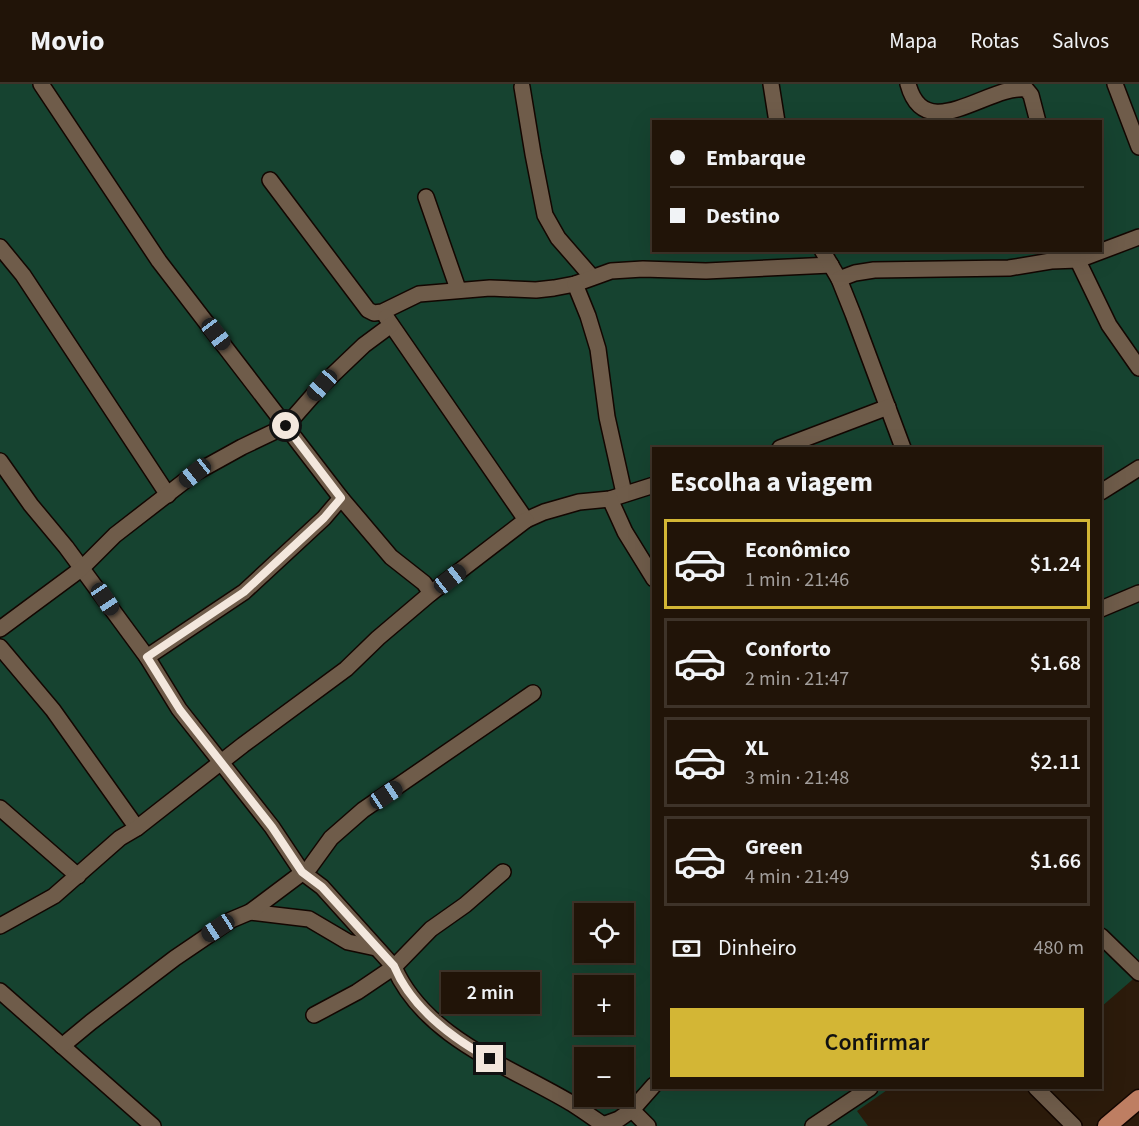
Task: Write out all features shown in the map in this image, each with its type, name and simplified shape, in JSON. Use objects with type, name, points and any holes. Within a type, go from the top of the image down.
[{"type":"main road","points":[[1107,1126],[1139,1099]]},
{"type":"street","points":[[41,84],[159,261],[341,498],[391,557],[424,584],[431,593]]},
{"type":"street","points":[[771,84],[777,120]]},
{"type":"street","points":[[908,84],[912,98],[920,107],[940,112],[1011,88],[1026,87],[1031,95],[1037,120]]},
{"type":"street","points":[[1115,84],[1139,147]]},
{"type":"street","points":[[522,87],[532,154],[545,215],[558,238],[592,277]]},
{"type":"street","points":[[270,180],[319,248],[368,310],[375,313],[382,312],[411,296],[458,289],[536,290],[575,284],[611,271],[706,271],[831,265]]},
{"type":"street","points":[[426,197],[458,289]]},
{"type":"street","points":[[1102,248],[1139,237]]},
{"type":"street","points":[[0,248],[23,275],[168,495]]},
{"type":"street","points":[[823,252],[838,279],[903,447]]},
{"type":"street","points":[[838,279],[874,270],[997,268],[1077,255],[1109,325],[1139,368]]},
{"type":"street","points":[[575,284],[598,349],[617,496],[625,532],[652,576]]},
{"type":"street","points":[[382,312],[526,520]]},
{"type":"street","points":[[0,629],[81,569],[115,535],[195,473],[286,426],[322,385],[364,345],[391,325]]},
{"type":"street","points":[[783,447],[888,407]]},
{"type":"street","points":[[0,460],[147,657],[180,710],[272,827],[302,872],[322,887],[394,966],[400,981],[418,1003],[473,1050],[571,1103],[601,1125],[619,1119],[632,1110],[652,1087]]},
{"type":"street","points":[[1102,491],[1139,468]]},
{"type":"street","points":[[0,926],[54,896],[120,838],[137,828],[346,669],[431,593],[526,520],[579,502],[617,496],[652,487]]},
{"type":"street","points":[[147,657],[244,592],[324,518],[341,498]]},
{"type":"street","points":[[1102,609],[1139,593]]},
{"type":"street","points":[[0,647],[53,710],[137,828]]},
{"type":"street","points":[[62,1046],[183,952],[231,920],[250,912],[302,872],[316,860],[331,838],[363,810],[533,693]]},
{"type":"street","points":[[0,808],[78,876]]},
{"type":"street","points":[[314,1015],[357,992],[394,966],[432,929],[465,905],[503,872]]},
{"type":"street","points":[[250,912],[309,919],[348,942],[376,948]]},
{"type":"street","points":[[1102,937],[1139,973]]},
{"type":"street","points":[[0,991],[153,1126]]},
{"type":"street","points":[[813,1126],[868,1089]]},
{"type":"street","points":[[1037,1089],[1074,1126]]},
{"type":"street","points":[[632,1110],[648,1126]]},
{"type":"green space","points":[[0,84],[1139,84],[1139,974],[1102,1006],[1102,447],[652,447],[652,1089],[889,1089],[857,1111],[868,1126],[0,1126]]},
{"type":"route","points":[[286,426],[341,498],[324,518],[244,592],[147,657],[180,710],[272,827],[302,872],[322,887],[394,966],[400,981],[418,1003],[444,1028],[473,1050],[490,1059]]}]
